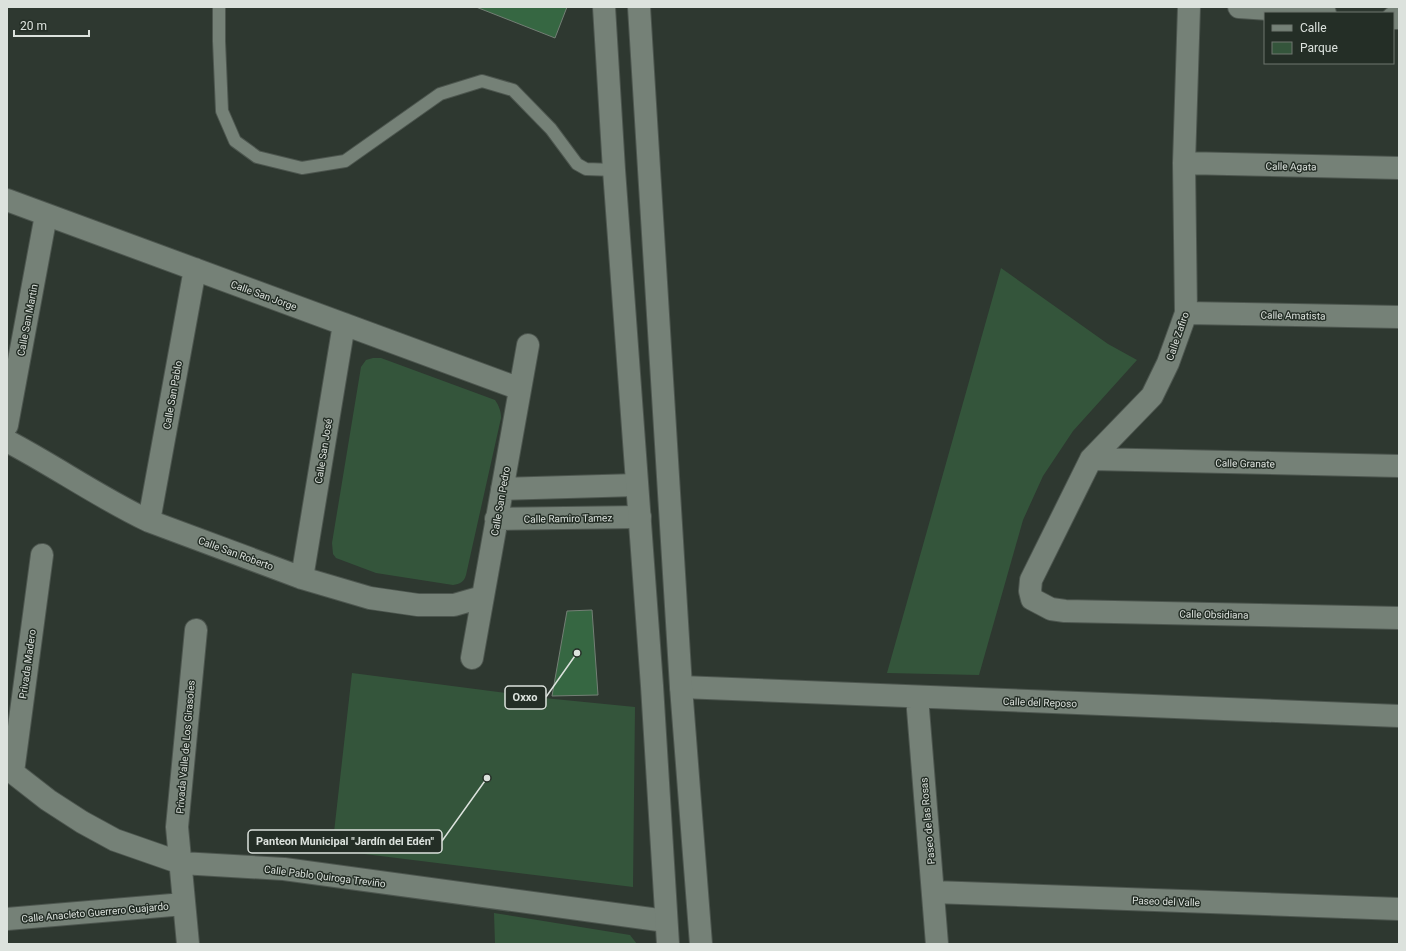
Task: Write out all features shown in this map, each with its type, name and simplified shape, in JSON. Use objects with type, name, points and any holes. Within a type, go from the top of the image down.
[{"type":"street","points":[[604,7],[614,170],[652,686],[668,944]]},
{"type":"street","points":[[639,7],[681,687],[702,944]]},
{"type":"street","name":"Calle Zafiro","points":[[1032,599],[1030,591],[1031,580],[1091,459],[1152,396],[1168,363],[1186,313],[1184,164],[1189,7]]},
{"type":"street","points":[[1239,7],[1311,12]]},
{"type":"street","name":"Calle Agata","points":[[1184,164],[1399,168]]},
{"type":"street","name":"Calle San Jorge","points":[[7,200],[520,389]]},
{"type":"street","name":"Calle San Martin","points":[[7,425],[46,215]]},
{"type":"street","name":"Calle San Pablo","points":[[149,521],[195,269]]},
{"type":"street","name":"Calle Amatista","points":[[1186,313],[1399,317]]},
{"type":"street","name":"Calle San José","points":[[302,578],[344,324]]},
{"type":"street","name":"Calle San Pedro","points":[[472,658],[528,345]]},
{"type":"street","name":"Calle San Roberto","points":[[7,441],[149,521],[302,578],[370,598],[418,605],[454,605],[482,597]]},
{"type":"street","name":"Calle Granate","points":[[1091,459],[1399,466]]},
{"type":"street","points":[[502,489],[637,485]]},
{"type":"street","name":"Calle Ramiro Tamez","points":[[496,519],[640,517]]},
{"type":"street","name":"Privada Madero","points":[[10,770],[42,555]]},
{"type":"street","name":"Calle Obsidiana","points":[[1032,599],[1051,609],[1065,611],[1399,618]]},
{"type":"street","name":"Privada Valle de Los Girasoles","points":[[188,944],[177,827],[196,630]]},
{"type":"street","name":"Calle del Reposo","points":[[652,686],[917,698],[1399,716]]},
{"type":"street","name":"Paseo de las Rosas","points":[[917,698],[937,944]]},
{"type":"street","name":"Calle Pablo Quiroga Treviño","points":[[10,770],[48,800],[115,840],[181,863],[284,869],[666,921]]},
{"type":"street","name":"Paseo del Valle","points":[[933,892],[1399,909]]},
{"type":"street","name":"Calle Anacleto Guerrero Guajardo","points":[[7,919],[184,904]]},
{"type":"lane","points":[[219,7],[222,111],[235,141],[257,157],[302,168],[346,161],[440,94],[482,81],[512,90],[551,129],[577,164],[586,169],[614,170]]},
{"type":"green space","points":[[1001,268],[1108,344],[1137,360],[1073,431],[1043,476],[1023,520],[979,675],[887,673]]},
{"type":"green space","points":[[381,358],[495,400],[500,409],[501,418],[466,575],[463,581],[458,584],[453,585],[376,573],[336,558],[333,554],[332,543],[361,367],[366,360]]},
{"type":"green space","points":[[352,673],[544,698],[635,707],[633,887],[332,850]]},
{"type":"green space","points":[[494,913],[630,935],[637,944],[495,944]]},
{"type":"building","points":[[476,7],[567,7],[555,38]]},
{"type":"building","points":[[592,610],[598,695],[552,696],[567,611]]},
{"type":"place","name":"Oxxo","points":[[577,653]]},
{"type":"place","name":"Panteon Municipal \"Jardín del Edén\"","points":[[487,778]]}]
